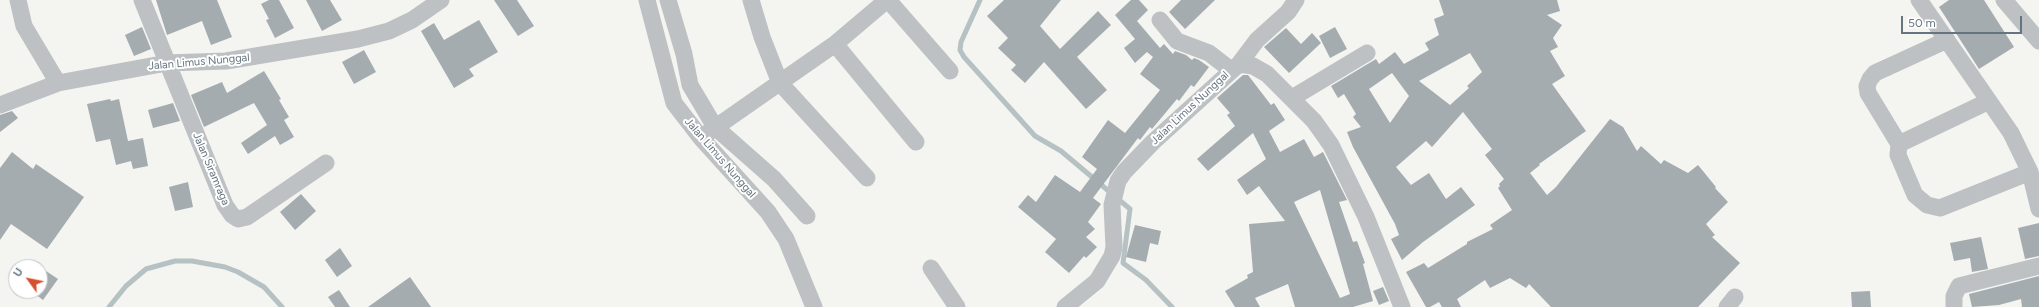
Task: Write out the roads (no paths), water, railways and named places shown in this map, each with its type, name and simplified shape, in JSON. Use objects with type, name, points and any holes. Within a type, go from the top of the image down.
[{"type":"street","points":[[18,0],[24,26],[58,83]]},
{"type":"street","points":[[142,0],[167,63]]},
{"type":"street","name":"Jalan Limus Nunggal","points":[[0,106],[58,83],[167,63],[226,61],[358,39],[389,31],[412,20],[440,0]]},
{"type":"street","name":"Jalan Limus Nunggal","points":[[646,0],[674,103],[701,138],[768,212],[786,240],[814,307]]},
{"type":"street","points":[[668,0],[684,54],[690,85],[715,127],[774,179],[807,216]]},
{"type":"street","points":[[751,0],[762,37],[780,83],[867,178]]},
{"type":"street","points":[[1160,20],[1177,41],[1209,53],[1235,67],[1257,40],[1288,12],[1296,0]]},
{"type":"street","points":[[1920,0],[2011,133],[2030,172],[2039,209]]},
{"type":"street","points":[[2004,0],[2039,41]]},
{"type":"street","points":[[701,138],[835,44],[880,2],[950,71]]},
{"type":"street","points":[[1947,40],[1874,73],[1867,86],[1868,93],[1899,144],[1898,155],[1915,195],[1927,205],[1940,208],[2030,172]]},
{"type":"street","points":[[835,44],[916,142]]},
{"type":"street","points":[[1292,98],[1367,53]]},
{"type":"street","name":"Jalan Siramraga","points":[[167,63],[225,205],[238,219],[247,217],[326,162]]},
{"type":"street","name":"Jalan Limus Nunggal","points":[[1065,307],[1096,281],[1112,256],[1114,247],[1112,206],[1115,189],[1121,176],[1132,163],[1235,67],[1246,64],[1259,69],[1292,98],[1314,121],[1332,145],[1366,217],[1402,307]]},
{"type":"street","points":[[1899,144],[1989,101]]},
{"type":"street","points":[[1954,307],[1954,296],[1959,286],[2039,266]]},
{"type":"street","points":[[931,268],[957,307]]},
{"type":"waterway","points":[[980,0],[961,42],[960,50],[964,57],[1035,136],[1061,151],[1130,209],[1123,263],[1146,280],[1172,307]]},
{"type":"waterway","points":[[109,307],[126,286],[146,269],[175,261],[192,261],[225,267],[238,272],[264,287],[282,307]]}]
